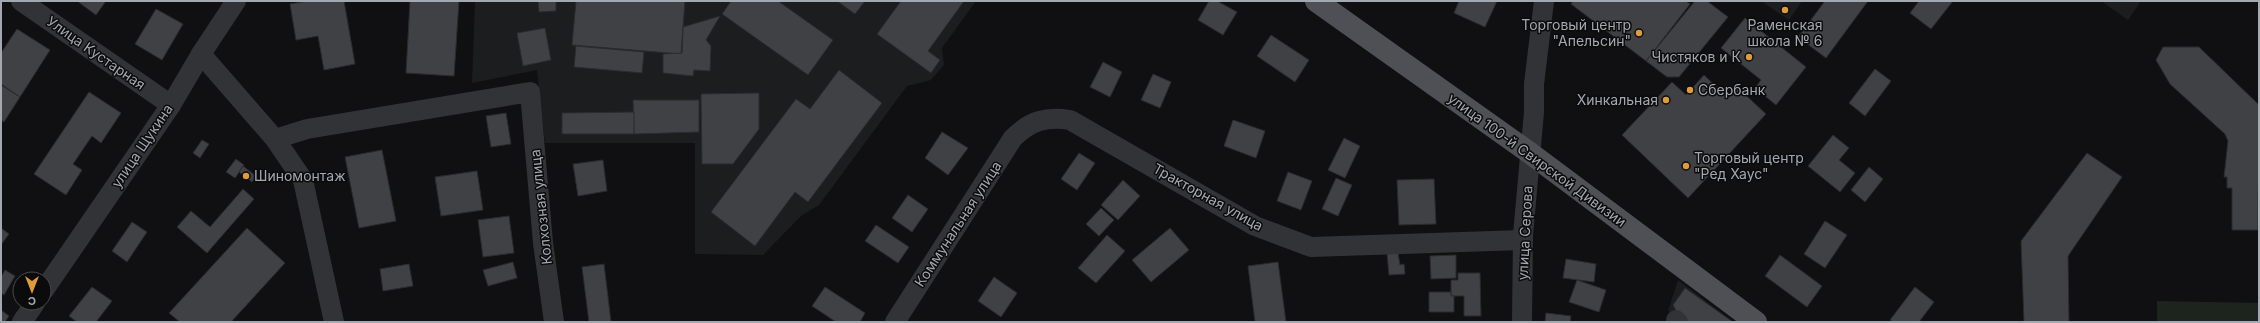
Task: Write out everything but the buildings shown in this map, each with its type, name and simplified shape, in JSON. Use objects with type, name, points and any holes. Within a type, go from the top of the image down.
[{"type":"main road","name":"улица 100-й Свирской Дивизии","points":[[1316,1],[1530,153],[1756,322]]},
{"type":"street","name":"Улица Кустарная","points":[[21,1],[171,105]]},
{"type":"street","name":"улица Щукина","points":[[52,278],[171,105],[201,54],[236,1]]},
{"type":"street","name":"улица Серова","points":[[1522,322],[1523,240],[1534,112],[1534,84],[1544,1]]},
{"type":"street","points":[[201,54],[275,139],[303,180],[334,322]]},
{"type":"street","name":"Колхозная улица","points":[[275,139],[307,129],[530,92],[543,243],[554,322]]},
{"type":"street","name":"Тракторная улица","points":[[1023,128],[1052,117],[1070,120],[1244,219],[1312,247],[1523,240]]},
{"type":"street","name":"Коммунальная улица","points":[[895,322],[1013,138],[1023,128]]},
{"type":"street","points":[[22,322],[30,311]]},
{"type":"shaded area","points":[[475,1],[976,1],[942,48],[944,65],[931,80],[907,86],[819,205],[801,216],[763,255],[695,254],[695,143],[545,143],[537,70],[472,83]]},
{"type":"shaded area","name":"Раменская школа № 6","points":[[1761,1],[1802,1],[1789,20]]},
{"type":"shaded area","points":[[2101,1],[2141,1],[2128,20]]},
{"type":"shaded area","points":[[1678,280],[1733,322],[1683,322],[1668,311]]},
{"type":"shaded area","points":[[2157,301],[2259,303],[2259,322],[2157,322]]},
{"type":"place","name":"Раменская школа № 6","points":[[1785,10]]},
{"type":"place","name":"Торговый центр \"Апельсин\"","points":[[1639,33]]},
{"type":"place","name":"Чистяков и К","points":[[1749,57]]},
{"type":"place","name":"Сбербанк","points":[[1690,90]]},
{"type":"place","name":"Хинкальная","points":[[1666,100]]},
{"type":"place","name":"Торговый центр \"Ред Хаус\"","points":[[1686,166]]},
{"type":"place","name":"Шиномонтаж","points":[[246,176]]}]
